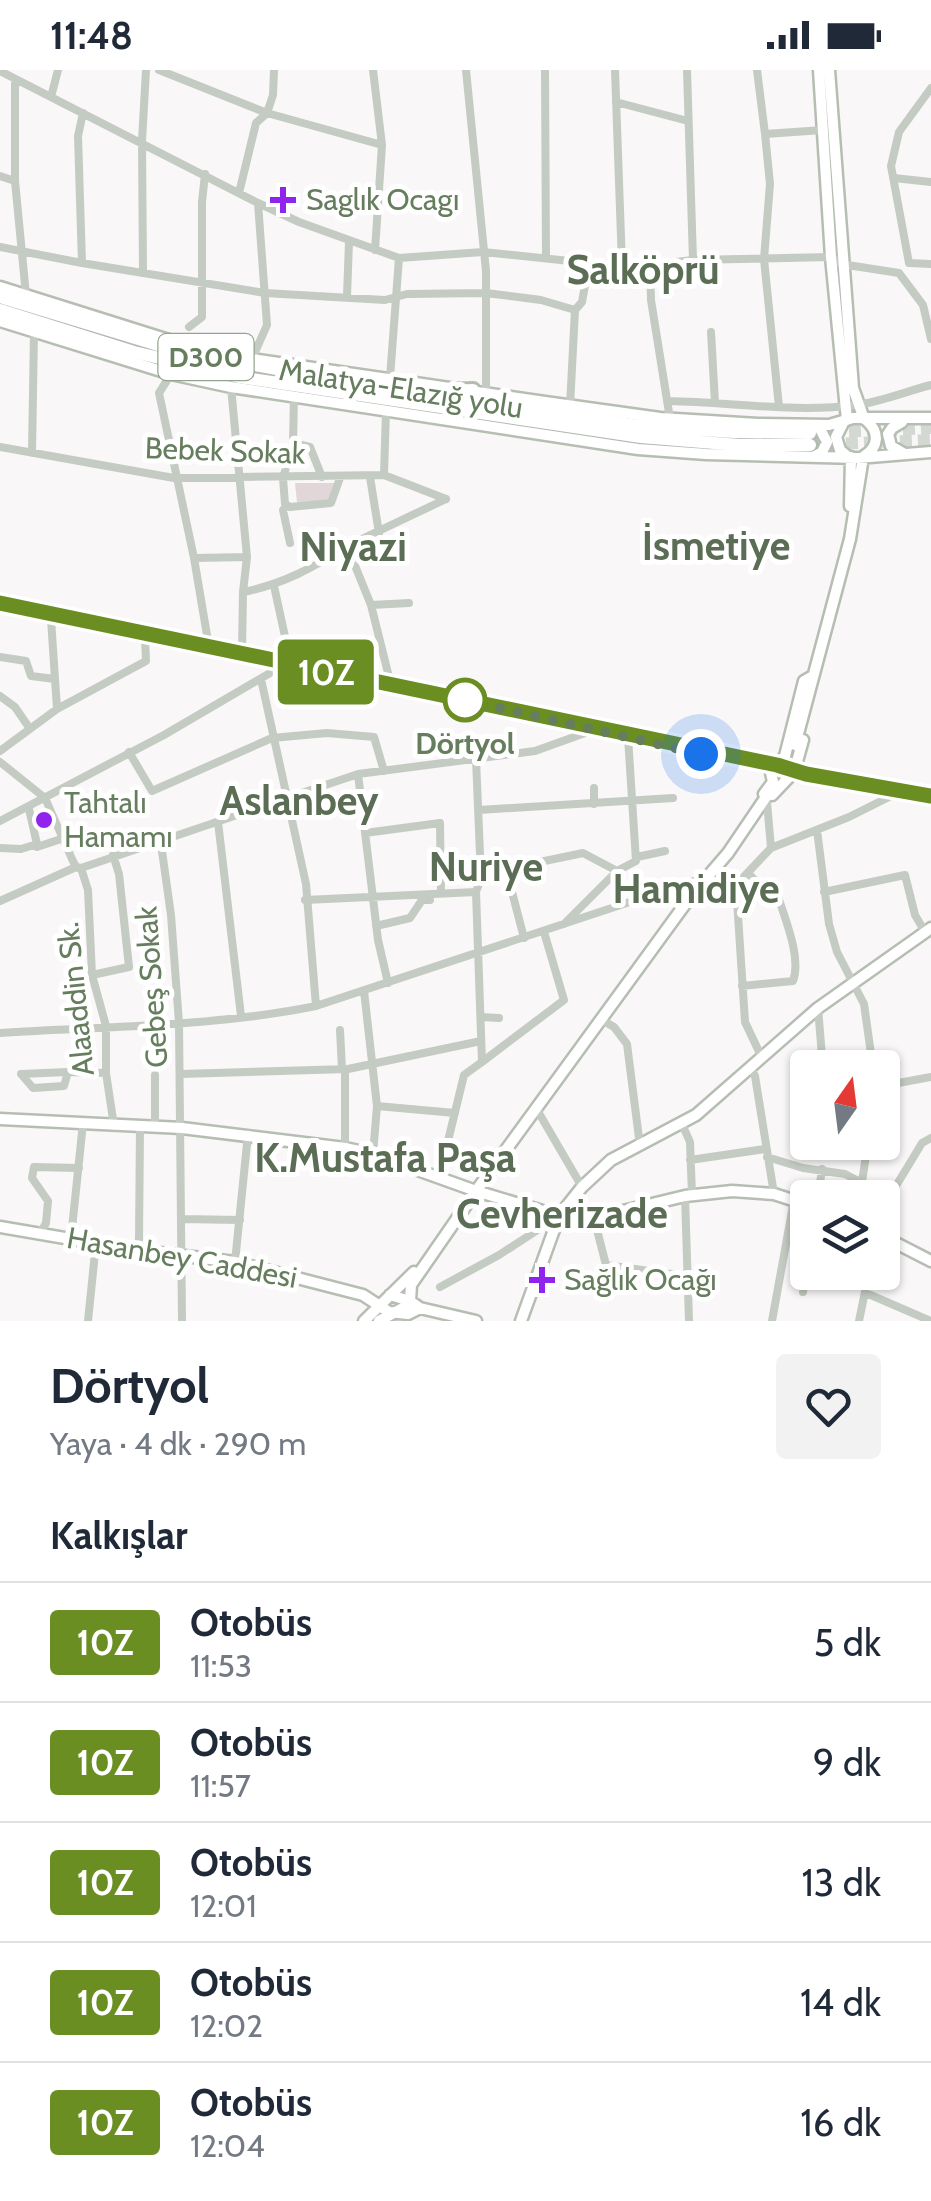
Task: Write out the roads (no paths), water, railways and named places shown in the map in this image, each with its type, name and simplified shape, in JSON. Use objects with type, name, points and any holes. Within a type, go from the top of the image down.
[{"type":"highway","name":"Malatya-Elazığ yolu","points":[[0,298],[208,357],[631,425],[811,440]]},
{"type":"highway","name":"D300","points":[[0,310],[178,364],[239,377],[640,437],[739,445],[811,440]]},
{"type":"highway","points":[[417,393],[479,391]]},
{"type":"main road","points":[[819,70],[830,257],[852,405],[874,428],[877,441],[872,450],[854,456],[840,450],[836,437],[852,405],[830,70]]},
{"type":"main road","points":[[0,287],[175,342],[252,359],[811,440],[854,456],[931,452]]},
{"type":"main road","points":[[86,313],[138,340]]},
{"type":"main road","points":[[0,321],[171,374],[232,387],[672,453],[811,440],[846,421],[931,418]]},
{"type":"main road","points":[[98,341],[137,363]]},
{"type":"main road","points":[[408,414],[416,410],[456,416],[467,412]]},
{"type":"main road","points":[[905,454],[891,446],[888,434],[907,419]]},
{"type":"main road","points":[[813,677],[795,745],[850,539],[854,456]]},
{"type":"main road","points":[[0,606],[52,620],[738,758],[777,763],[797,760]]},
{"type":"main road","points":[[0,606],[391,685],[628,738],[777,763],[796,774],[931,798]]},
{"type":"main road","points":[[796,774],[820,686],[813,677]]},
{"type":"main road","points":[[770,792],[804,681],[813,677]]},
{"type":"main road","points":[[411,1311],[411,1286],[438,1245],[770,792],[796,774],[931,798]]},
{"type":"main road","points":[[521,1321],[559,1216],[611,1160],[682,1124],[818,1008],[928,930]]},
{"type":"main road","points":[[1,1118],[182,1128],[345,1148],[559,1216],[594,1218],[688,1195],[732,1192],[790,1199]]},
{"type":"main road","name":"Hasanbey Caddesi","points":[[0,1227],[236,1262],[363,1295],[395,1313]]},
{"type":"main road","points":[[364,1321],[438,1245]]},
{"type":"main road","points":[[900,1245],[931,1261]]},
{"type":"main road","points":[[390,1296],[411,1311]]},
{"type":"main road","points":[[379,1321],[411,1311],[467,1320]]},
{"type":"street","points":[[50,97],[58,70]]},
{"type":"street","points":[[143,273],[146,70]]},
{"type":"street","points":[[161,70],[267,113],[382,145]]},
{"type":"street","points":[[239,193],[256,123],[267,113],[273,96],[274,70]]},
{"type":"street","points":[[373,70],[382,145],[375,250]]},
{"type":"street","points":[[466,70],[486,294],[479,391]]},
{"type":"street","points":[[546,70],[546,258]]},
{"type":"street","points":[[614,70],[622,265]]},
{"type":"street","points":[[687,70],[693,260]]},
{"type":"street","points":[[757,70],[770,184],[764,259],[779,407]]},
{"type":"street","points":[[0,71],[258,203],[349,242],[399,258],[483,252],[650,265],[693,260],[830,257],[842,264],[898,273],[927,303],[931,340]]},
{"type":"street","points":[[16,80],[15,182],[26,295]]},
{"type":"street","points":[[908,263],[891,166],[899,132],[931,88]]},
{"type":"street","points":[[616,102],[688,121]]},
{"type":"street","points":[[82,112],[78,136],[82,264]]},
{"type":"street","points":[[766,134],[823,130]]},
{"type":"street","points":[[189,326],[202,317],[205,174]]},
{"type":"street","points":[[0,176],[15,182]]},
{"type":"street","points":[[894,178],[931,182]]},
{"type":"street","points":[[252,359],[267,325],[258,203]]},
{"type":"street","points":[[347,296],[349,242]]},
{"type":"street","points":[[0,247],[82,264],[265,292],[395,300],[407,294],[486,294],[541,300],[575,310]]},
{"type":"street","points":[[390,378],[399,258]]},
{"type":"street","points":[[570,406],[575,310],[582,302],[589,263]]},
{"type":"street","points":[[898,273],[908,263],[931,264]]},
{"type":"street","points":[[650,265],[651,300],[670,419]]},
{"type":"street","points":[[32,453],[34,332]]},
{"type":"street","points":[[711,332],[715,403]]},
{"type":"street","points":[[171,374],[159,394],[209,647]]},
{"type":"street","points":[[669,402],[779,407],[852,405],[931,384]]},
{"type":"street","points":[[232,387],[247,557],[242,654]]},
{"type":"street","points":[[290,543],[283,510],[287,505],[283,478],[293,444],[294,396]]},
{"type":"street","points":[[384,475],[386,410]]},
{"type":"street","points":[[293,444],[310,447],[322,477]]},
{"type":"street","name":"Bebek Sokak","points":[[0,447],[174,478],[384,475],[446,499],[379,532]]},
{"type":"street","points":[[244,592],[274,586],[306,572],[346,546],[379,532],[370,477]]},
{"type":"street","points":[[287,505],[331,503],[340,478]]},
{"type":"street","points":[[346,546],[371,605],[391,685]]},
{"type":"street","points":[[194,558],[247,557]]},
{"type":"street","points":[[0,822],[286,666],[274,586]]},
{"type":"street","points":[[371,605],[409,603]]},
{"type":"street","points":[[52,620],[57,709]]},
{"type":"street","points":[[0,752],[57,709],[146,661],[145,638]]},
{"type":"street","points":[[0,657],[26,661],[31,676],[54,679]]},
{"type":"street","points":[[261,679],[306,884],[316,1006]]},
{"type":"street","points":[[0,696],[30,729]]},
{"type":"street","points":[[0,901],[113,855],[161,844],[358,774],[535,751],[595,730]]},
{"type":"street","points":[[129,752],[152,791],[272,738],[327,733],[374,737],[384,772]]},
{"type":"street","points":[[563,926],[616,871],[636,861],[628,738]]},
{"type":"street","points":[[476,758],[482,1062]]},
{"type":"street","points":[[0,762],[46,798]]},
{"type":"street","points":[[358,774],[376,926],[388,983]]},
{"type":"street","points":[[594,788],[594,804]]},
{"type":"street","points":[[770,792],[771,848]]},
{"type":"street","points":[[736,885],[771,848],[895,794]]},
{"type":"street","name":"Alaaddin Sk.","points":[[46,798],[88,890],[92,974],[106,1026],[106,1072],[114,1126]]},
{"type":"street","points":[[478,810],[673,798]]},
{"type":"street","points":[[29,809],[38,848],[64,838]]},
{"type":"street","points":[[218,822],[240,1016]]},
{"type":"street","points":[[365,832],[440,823],[440,893]]},
{"type":"street","points":[[817,830],[824,892],[837,952],[864,1004],[870,1050]]},
{"type":"street","points":[[0,848],[21,849],[37,844]]},
{"type":"street","name":"Gebeş Sokak","points":[[161,844],[180,1023],[182,1321]]},
{"type":"street","points":[[636,857],[665,851]]},
{"type":"street","points":[[481,878],[583,853],[616,871]]},
{"type":"street","points":[[92,974],[129,966],[119,874],[113,855]]},
{"type":"street","points":[[506,869],[524,938]]},
{"type":"street","points":[[742,986],[793,981],[796,977],[776,893],[763,888],[749,874]]},
{"type":"street","points":[[824,892],[905,875],[915,915],[928,930]]},
{"type":"street","points":[[0,1033],[280,1014],[364,991],[709,876],[736,885]]},
{"type":"street","points":[[736,885],[744,1022],[762,1058]]},
{"type":"street","points":[[305,900],[476,892]]},
{"type":"street","points":[[376,926],[410,918],[422,900],[430,900]]},
{"type":"street","points":[[439,1178],[464,1076],[564,1000],[544,932]]},
{"type":"street","points":[[364,991],[377,1106],[373,1154]]},
{"type":"street","points":[[818,1008],[822,1050]]},
{"type":"street","points":[[481,1018],[499,1018]]},
{"type":"street","points":[[602,1020],[628,1044],[640,1146]]},
{"type":"street","points":[[340,1030],[345,1148]]},
{"type":"street","points":[[181,1074],[344,1069],[481,1041]]},
{"type":"street","points":[[750,1068],[755,1076],[774,1194]]},
{"type":"street","points":[[68,1072],[64,1086],[32,1088],[21,1074],[68,1072],[106,1072]]},
{"type":"street","points":[[154,1127],[155,1076]]},
{"type":"street","points":[[900,1082],[931,1076]]},
{"type":"street","points":[[377,1106],[455,1112]]},
{"type":"street","points":[[536,1108],[582,1188]]},
{"type":"street","points":[[71,1238],[81,1122]]},
{"type":"street","points":[[682,1124],[690,1142],[688,1321]]},
{"type":"street","points":[[135,1250],[139,1240],[140,1126]]},
{"type":"street","points":[[236,1262],[248,1134]]},
{"type":"street","points":[[899,1180],[922,1143],[931,1138]]},
{"type":"street","points":[[690,1160],[766,1152],[803,1168],[845,1174],[858,1180]]},
{"type":"street","points":[[41,1232],[48,1200],[32,1178],[34,1167],[79,1168]]},
{"type":"street","points":[[820,1180],[822,1169]]},
{"type":"street","points":[[440,1288],[559,1216]]},
{"type":"street","points":[[594,1218],[606,1265],[686,1276]]},
{"type":"street","points":[[182,1219],[240,1220]]},
{"type":"street","points":[[772,1321],[790,1222]]},
{"type":"street","points":[[88,1321],[96,1243]]},
{"type":"street","points":[[859,1321],[866,1292],[931,1321]]},
{"type":"tunnel","points":[[813,433],[931,428]]},
{"type":"tunnel","points":[[810,445],[931,440]]},
{"type":"tunnel","points":[[771,790],[795,745]]},
{"type":"place","name":"Saglık Ocagı","points":[[283,200]]},
{"type":"place","name":"Dörtyol","points":[[465,700]]},
{"type":"place","name":"Tahtalı Hamamı","points":[[44,820]]},
{"type":"place","name":"Sağlık Ocağı","points":[[542,1280]]},
{"type":"district","name":"Salköprü","points":[[643,270]]},
{"type":"district","name":"İsmetiye","points":[[716,546]]},
{"type":"district","name":"Niyazi","points":[[353,547]]},
{"type":"district","name":"Aslanbey","points":[[299,801]]},
{"type":"district","name":"Nuriye","points":[[486,867]]},
{"type":"district","name":"Hamidiye","points":[[696,889]]},
{"type":"district","name":"K.Mustafa Paşa","points":[[385,1158]]},
{"type":"district","name":"Cevherizade","points":[[562,1214]]}]
